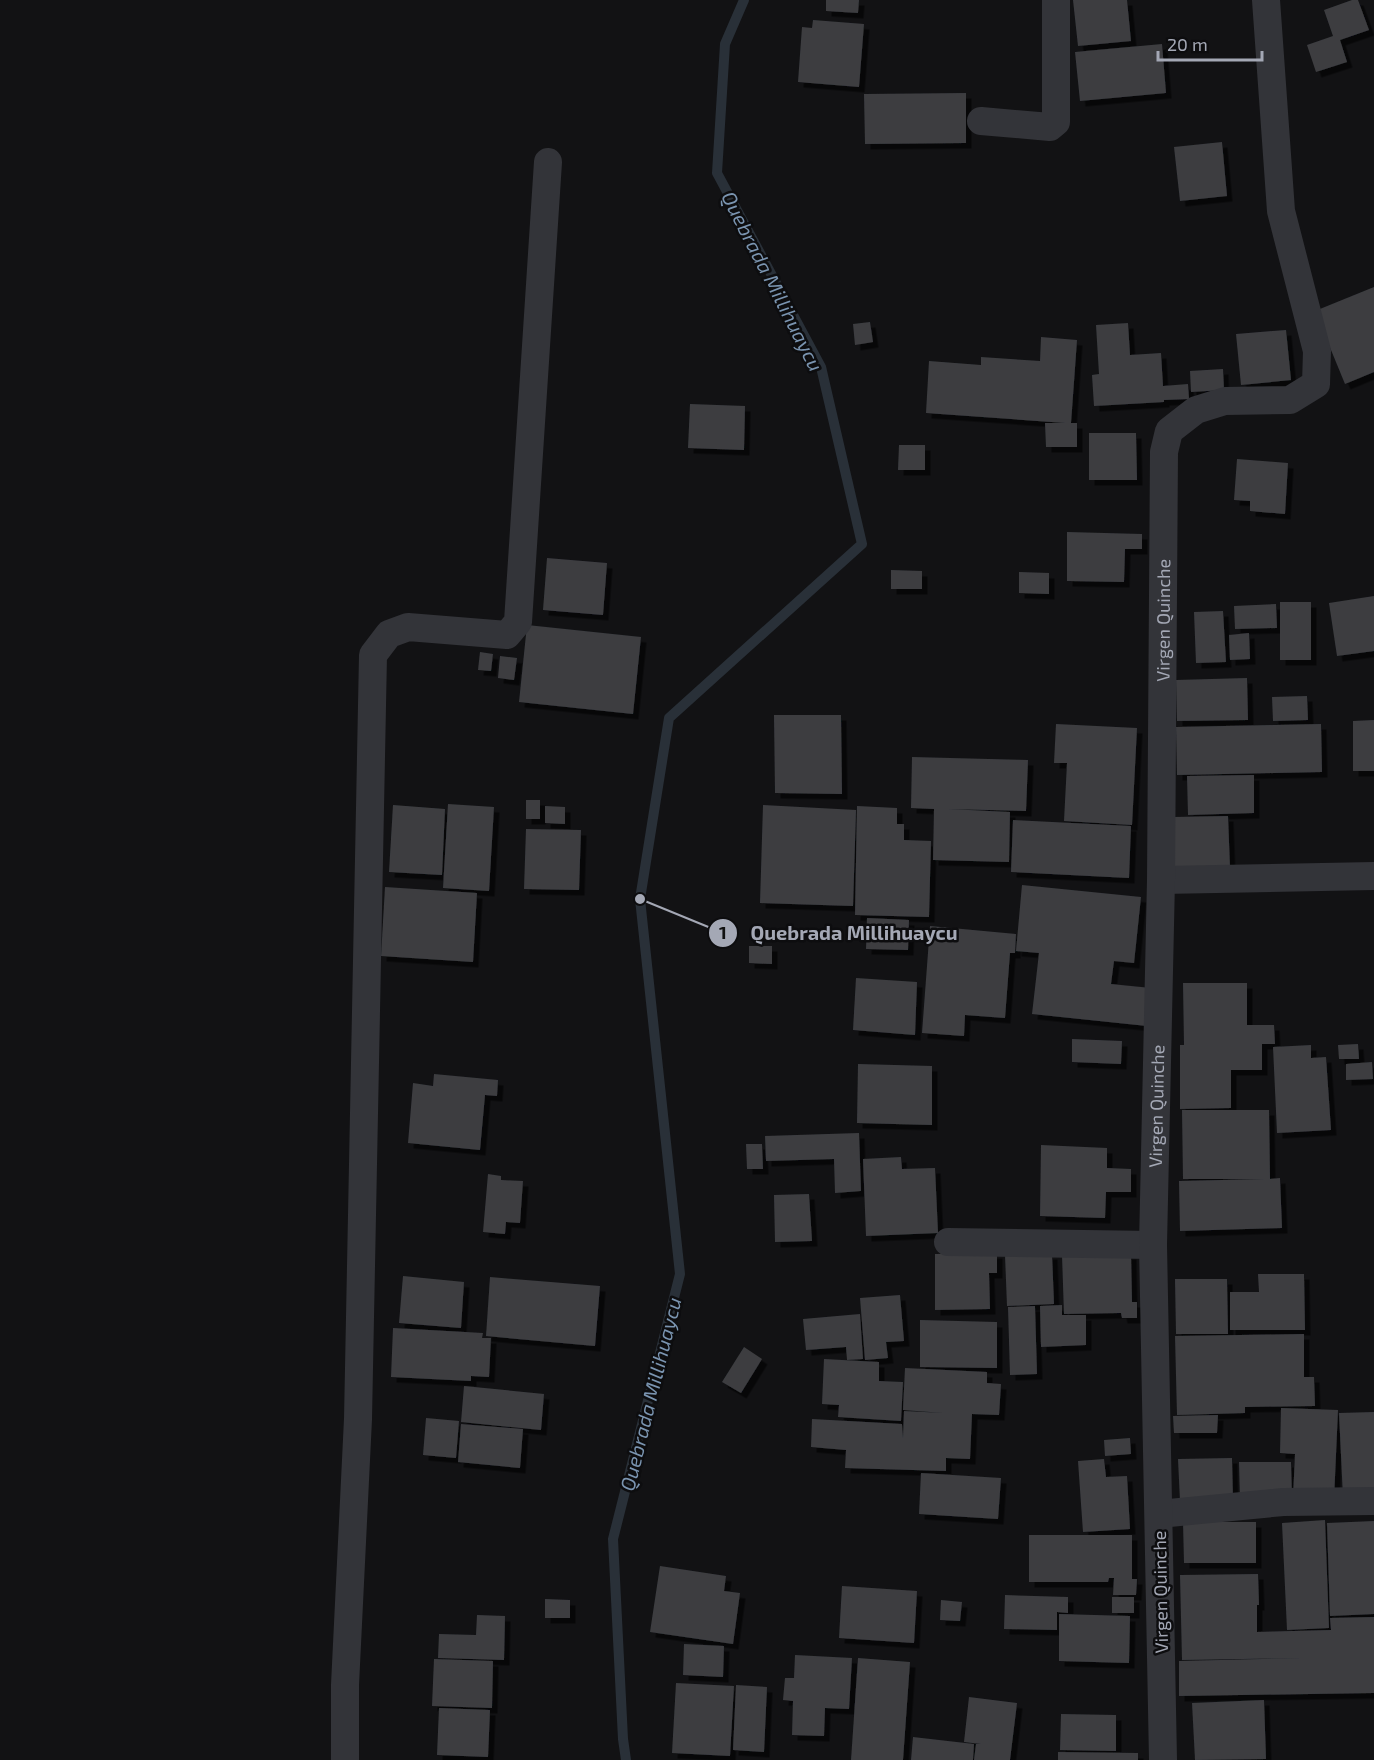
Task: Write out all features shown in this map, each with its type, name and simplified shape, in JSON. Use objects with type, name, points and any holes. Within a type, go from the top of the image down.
[{"type":"street","points":[[981,121],[1050,126],[1056,122],[1056,0]]},
{"type":"street","name":"Virgen Quinche","points":[[1163,1760],[1153,1245],[1161,880],[1164,452],[1169,431],[1196,410],[1225,401],[1290,400],[1316,384],[1317,351],[1281,211],[1266,0]]},
{"type":"street","points":[[345,1760],[345,1685],[358,1419],[374,655],[389,634],[408,627],[507,635],[518,622],[548,162]]},
{"type":"street","points":[[1161,880],[1374,876]]},
{"type":"street","points":[[948,1242],[1153,1245]]},
{"type":"street","points":[[1159,1514],[1283,1502],[1374,1501]]},
{"type":"building","points":[[826,0],[859,0],[858,13],[826,11]]},
{"type":"building","points":[[1073,0],[1127,0],[1131,41],[1078,46]]},
{"type":"building","points":[[1358,0],[1369,30],[1340,40],[1347,62],[1316,72],[1307,45],[1333,36],[1324,10]]},
{"type":"building","points":[[813,20],[864,24],[859,87],[798,82],[802,27],[812,28]]},
{"type":"building","points":[[1162,44],[1166,93],[1080,101],[1075,52]]},
{"type":"building","points":[[966,93],[966,143],[865,144],[864,94]]},
{"type":"building","points":[[1222,142],[1227,196],[1180,201],[1174,147]]},
{"type":"building","points":[[1374,287],[1374,372],[1345,384],[1315,311]]},
{"type":"building","points":[[870,322],[873,342],[855,345],[853,324]]},
{"type":"building","points":[[1128,323],[1130,355],[1161,353],[1163,386],[1188,384],[1189,399],[1094,406],[1092,375],[1099,374],[1096,325]]},
{"type":"building","points":[[1286,330],[1291,380],[1241,385],[1236,334]]},
{"type":"building","points":[[1041,337],[1077,340],[1071,423],[1077,423],[1077,447],[1046,447],[1045,423],[1065,423],[926,413],[929,361],[981,365],[981,357],[1040,361]]},
{"type":"building","points":[[1223,369],[1224,390],[1191,392],[1190,371]]},
{"type":"building","points":[[690,404],[745,406],[744,450],[688,448]]},
{"type":"building","points":[[1089,433],[1136,433],[1137,480],[1089,480]]},
{"type":"building","points":[[899,445],[925,445],[925,470],[898,470]]},
{"type":"building","points":[[1237,459],[1288,463],[1285,514],[1250,511],[1250,501],[1234,500]]},
{"type":"building","points":[[1067,532],[1142,534],[1142,549],[1125,549],[1124,582],[1067,581]]},
{"type":"building","points":[[547,558],[607,563],[603,615],[543,610]]},
{"type":"building","points":[[891,570],[922,571],[922,589],[891,589]]},
{"type":"building","points":[[1019,572],[1049,573],[1049,594],[1019,593]]},
{"type":"building","points":[[1374,596],[1374,651],[1337,656],[1329,603]]},
{"type":"building","points":[[1280,602],[1311,602],[1311,660],[1280,660]]},
{"type":"building","points":[[1276,604],[1277,628],[1235,629],[1234,606]]},
{"type":"building","points":[[1223,611],[1226,662],[1196,663],[1194,612]]},
{"type":"building","points":[[527,625],[641,637],[633,714],[519,702]]},
{"type":"building","points":[[1249,633],[1250,659],[1230,660],[1229,635]]},
{"type":"building","points":[[480,652],[493,654],[491,671],[478,670]]},
{"type":"building","points":[[500,656],[517,658],[514,680],[498,678]]},
{"type":"building","points":[[1247,678],[1248,720],[1177,721],[1176,680]]},
{"type":"building","points":[[1307,696],[1308,720],[1273,721],[1272,697]]},
{"type":"building","points":[[774,715],[841,715],[842,794],[775,793]]},
{"type":"building","points":[[1374,720],[1374,771],[1353,771],[1353,721]]},
{"type":"building","points":[[1056,724],[1137,728],[1132,825],[1064,821],[1067,763],[1054,763]]},
{"type":"building","points":[[1321,724],[1322,772],[1177,775],[1176,727]]},
{"type":"building","points":[[912,757],[1028,760],[1026,811],[948,809],[1010,812],[1009,862],[933,860],[934,809],[911,808]]},
{"type":"building","points":[[1254,775],[1254,813],[1188,815],[1187,776]]},
{"type":"building","points":[[526,800],[540,800],[540,819],[526,819]]},
{"type":"building","points":[[448,804],[494,807],[489,891],[443,888]]},
{"type":"building","points":[[393,805],[445,809],[442,875],[389,872]]},
{"type":"building","points":[[763,805],[856,810],[853,906],[760,903]]},
{"type":"building","points":[[545,806],[565,807],[565,824],[545,823]]},
{"type":"building","points":[[857,806],[897,808],[897,824],[904,824],[904,840],[931,841],[929,917],[855,915]]},
{"type":"building","points":[[1228,816],[1230,868],[1175,870],[1173,817]]},
{"type":"building","points":[[1013,820],[1131,826],[1129,878],[1011,872]]},
{"type":"building","points":[[526,829],[581,830],[579,890],[524,889]]},
{"type":"building","points":[[1022,885],[1141,897],[1134,963],[1114,961],[1111,984],[1151,988],[1147,1026],[1032,1014],[1039,953],[1016,951]]},
{"type":"building","points":[[385,887],[477,893],[473,962],[381,956]]},
{"type":"building","points":[[867,918],[909,920],[908,950],[866,949]]},
{"type":"building","points":[[930,926],[1016,934],[1015,953],[1010,953],[1005,1018],[965,1015],[964,1036],[922,1033]]},
{"type":"building","points":[[749,946],[772,946],[772,964],[749,963]]},
{"type":"building","points":[[856,978],[917,982],[915,1035],[853,1030]]},
{"type":"building","points":[[1183,983],[1247,983],[1247,1025],[1274,1025],[1275,1044],[1262,1044],[1262,1070],[1231,1070],[1231,1108],[1180,1109],[1180,1045],[1184,1045]]},
{"type":"building","points":[[1072,1039],[1122,1041],[1121,1064],[1072,1062]]},
{"type":"building","points":[[1358,1044],[1359,1059],[1339,1059],[1338,1045]]},
{"type":"building","points":[[1311,1045],[1311,1058],[1326,1057],[1331,1130],[1277,1133],[1273,1047]]},
{"type":"building","points":[[1372,1062],[1373,1079],[1346,1080],[1346,1064]]},
{"type":"building","points":[[858,1064],[932,1066],[932,1125],[857,1123]]},
{"type":"building","points":[[434,1074],[498,1080],[497,1096],[485,1095],[480,1150],[408,1143],[413,1083],[433,1086]]},
{"type":"building","points":[[1182,1110],[1269,1110],[1270,1179],[1280,1178],[1282,1228],[1180,1231],[1179,1181],[1264,1179],[1183,1179]]},
{"type":"building","points":[[859,1133],[861,1191],[835,1193],[834,1159],[766,1161],[765,1136]]},
{"type":"building","points":[[746,1144],[762,1144],[763,1169],[747,1169]]},
{"type":"building","points":[[1041,1145],[1107,1148],[1107,1168],[1131,1169],[1131,1192],[1106,1192],[1105,1218],[1040,1216]]},
{"type":"building","points":[[901,1157],[902,1169],[935,1168],[938,1233],[866,1236],[863,1159]]},
{"type":"building","points":[[488,1174],[501,1176],[501,1180],[523,1181],[520,1223],[506,1222],[505,1234],[483,1232]]},
{"type":"building","points":[[809,1194],[812,1241],[775,1242],[774,1195]]},
{"type":"building","points":[[997,1253],[997,1273],[989,1273],[990,1309],[935,1310],[935,1254]]},
{"type":"building","points":[[1052,1254],[1054,1304],[1007,1306],[1005,1255]]},
{"type":"building","points":[[1131,1254],[1132,1302],[1137,1302],[1137,1318],[1122,1318],[1121,1313],[1064,1314],[1062,1255]]},
{"type":"building","points":[[1258,1274],[1304,1274],[1305,1330],[1230,1330],[1230,1292],[1259,1292]]},
{"type":"building","points":[[403,1276],[464,1282],[461,1328],[399,1323]]},
{"type":"building","points":[[490,1277],[600,1286],[595,1346],[486,1336]]},
{"type":"building","points":[[1175,1279],[1227,1279],[1228,1334],[1176,1334]]},
{"type":"building","points":[[900,1295],[904,1341],[886,1342],[888,1358],[865,1360],[860,1298]]},
{"type":"building","points":[[1062,1305],[1062,1315],[1086,1315],[1086,1345],[1041,1347],[1040,1306]]},
{"type":"building","points":[[1035,1306],[1037,1374],[1010,1375],[1008,1307]]},
{"type":"building","points":[[860,1314],[863,1359],[847,1360],[846,1347],[806,1350],[803,1319]]},
{"type":"building","points":[[920,1320],[997,1322],[997,1368],[920,1367]]},
{"type":"building","points":[[393,1328],[483,1333],[482,1338],[491,1338],[489,1377],[471,1376],[471,1381],[391,1377]]},
{"type":"building","points":[[1304,1334],[1304,1377],[1314,1377],[1315,1406],[1245,1407],[1245,1413],[1177,1415],[1175,1336]]},
{"type":"building","points":[[744,1347],[762,1359],[741,1393],[722,1382]]},
{"type":"building","points":[[824,1359],[879,1362],[879,1381],[903,1382],[901,1421],[838,1417],[839,1405],[822,1404]]},
{"type":"building","points":[[905,1368],[987,1372],[987,1383],[1001,1384],[999,1415],[972,1414],[970,1459],[946,1458],[946,1471],[845,1468],[846,1450],[811,1447],[812,1419],[902,1424],[903,1438],[904,1411],[944,1413],[903,1410]]},
{"type":"building","points":[[464,1386],[544,1394],[541,1430],[461,1422]]},
{"type":"building","points":[[1281,1408],[1338,1410],[1334,1499],[1293,1498],[1295,1454],[1280,1453]]},
{"type":"building","points":[[1374,1412],[1374,1497],[1343,1498],[1339,1413]]},
{"type":"building","points":[[1218,1415],[1217,1433],[1174,1433],[1173,1416]]},
{"type":"building","points":[[426,1418],[459,1421],[456,1458],[423,1455]]},
{"type":"building","points":[[461,1424],[523,1429],[520,1468],[458,1462]]},
{"type":"building","points":[[1130,1438],[1131,1454],[1105,1456],[1104,1440]]},
{"type":"building","points":[[1232,1458],[1233,1501],[1180,1501],[1178,1459]]},
{"type":"building","points":[[1104,1459],[1106,1477],[1127,1476],[1130,1529],[1083,1532],[1078,1461]]},
{"type":"building","points":[[1239,1462],[1291,1462],[1292,1499],[1240,1500]]},
{"type":"building","points":[[921,1473],[1001,1478],[998,1519],[919,1514]]},
{"type":"building","points":[[1325,1520],[1329,1628],[1287,1630],[1282,1523]]},
{"type":"building","points":[[1374,1521],[1374,1614],[1330,1616],[1327,1523]]},
{"type":"building","points":[[1183,1522],[1256,1522],[1256,1563],[1184,1563]]},
{"type":"building","points":[[1029,1535],[1132,1535],[1132,1579],[1137,1579],[1136,1595],[1113,1595],[1114,1578],[1109,1578],[1108,1582],[1029,1582]]},
{"type":"building","points":[[660,1566],[726,1576],[724,1591],[740,1593],[733,1644],[650,1632]]},
{"type":"building","points":[[1258,1574],[1257,1632],[1331,1630],[1330,1618],[1374,1617],[1374,1693],[1179,1696],[1179,1661],[1305,1658],[1182,1660],[1180,1575]]},
{"type":"building","points":[[842,1586],[917,1591],[914,1643],[839,1638]]},
{"type":"building","points":[[1005,1595],[1068,1597],[1068,1613],[1057,1612],[1057,1630],[1004,1629]]},
{"type":"building","points":[[1112,1597],[1134,1597],[1134,1613],[1112,1613]]},
{"type":"building","points":[[545,1599],[570,1600],[570,1618],[545,1618]]},
{"type":"building","points":[[941,1600],[962,1602],[960,1621],[940,1620]]},
{"type":"building","points":[[1059,1614],[1130,1616],[1129,1663],[1059,1661]]},
{"type":"building","points":[[477,1615],[505,1616],[504,1660],[438,1658],[439,1634],[476,1635]]},
{"type":"building","points":[[684,1644],[724,1646],[723,1677],[683,1675]]},
{"type":"building","points":[[795,1655],[852,1658],[849,1709],[825,1708],[824,1736],[792,1735],[793,1701],[783,1700],[785,1678],[794,1678]]},
{"type":"building","points":[[858,1658],[910,1662],[903,1760],[851,1760]]},
{"type":"building","points":[[434,1659],[493,1661],[492,1708],[432,1706]]},
{"type":"building","points":[[676,1683],[734,1686],[730,1756],[672,1753]]},
{"type":"building","points":[[736,1685],[767,1687],[764,1752],[733,1750]]},
{"type":"building","points":[[969,1697],[1017,1703],[1010,1760],[974,1760],[976,1744],[981,1744],[964,1742]]},
{"type":"building","points":[[1264,1700],[1266,1759],[1195,1760],[1192,1703]]},
{"type":"building","points":[[439,1708],[490,1710],[488,1757],[437,1755]]},
{"type":"building","points":[[1061,1714],[1116,1715],[1116,1751],[1060,1750]]},
{"type":"building","points":[[913,1737],[974,1744],[973,1760],[911,1760]]},
{"type":"building","points":[[1058,1752],[1138,1753],[1138,1760],[1058,1760]]},
{"type":"waterway","name":"Quebrada Millihuaycu","points":[[626,1760],[613,1539],[680,1274],[640,899],[669,718],[862,544],[821,367],[717,173],[725,44],[744,0]]},
{"type":"place","name":"Quebrada Millihuaycu","points":[[640,899]]}]
